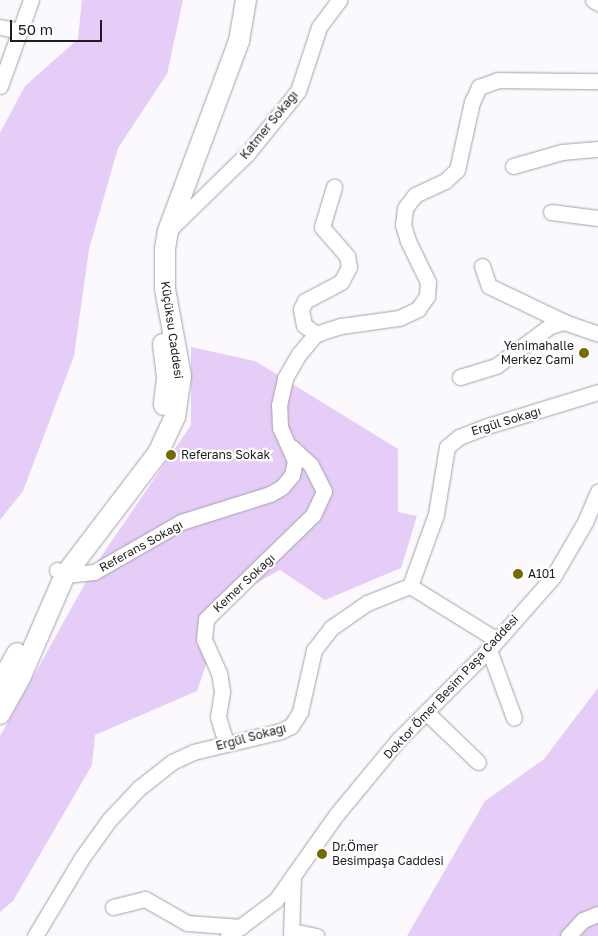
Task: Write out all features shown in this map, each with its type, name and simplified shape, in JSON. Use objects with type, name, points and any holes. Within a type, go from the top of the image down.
[{"type":"main road","name":"Küçüksu Caddesi","points":[[0,684],[61,572],[78,536],[145,452],[163,417],[167,379],[152,295],[152,256],[164,213],[231,34],[237,0]]},
{"type":"main road","name":"Küçüksu Caddesi","points":[[0,714],[21,676],[61,572],[158,453],[174,417],[181,376],[165,290],[168,231],[239,41],[246,0]]},
{"type":"street","points":[[0,86],[31,0]]},
{"type":"street","name":"Katmer Sokağı","points":[[168,231],[247,154],[298,91],[319,27],[339,0]]},
{"type":"street","points":[[593,0],[598,3]]},
{"type":"street","points":[[0,27],[20,31]]},
{"type":"street","points":[[334,187],[322,227],[347,256],[350,267],[341,282],[305,301],[301,309],[304,325],[316,334],[341,326],[398,318],[418,309],[427,296],[428,282],[406,233],[405,208],[415,195],[445,181],[457,170],[472,102],[479,87],[498,80],[598,81]]},
{"type":"street","points":[[513,166],[562,152],[598,149]]},
{"type":"street","points":[[551,212],[598,218]]},
{"type":"street","points":[[482,266],[489,286],[564,322],[598,334]]},
{"type":"street","points":[[460,377],[496,366],[550,326],[564,322]]},
{"type":"street","name":"Referans Sokağı","points":[[61,572],[94,572],[181,522],[270,494],[282,487],[292,475],[295,461],[280,428],[279,405],[285,378],[316,334]]},
{"type":"street","name":"Ergül Sokağı","points":[[35,936],[81,860],[109,820],[139,788],[172,762],[193,752],[281,731],[291,726],[300,712],[314,650],[331,628],[367,603],[410,586],[436,514],[446,447],[459,437],[491,424],[598,392]]},
{"type":"street","name":"Kemer Sokağı","points":[[226,743],[218,717],[222,691],[219,673],[204,638],[206,619],[314,515],[324,491],[311,466],[288,444]]},
{"type":"street","name":"Doktor Ömer Besim Paşa Caddesi","points":[[228,936],[276,900],[336,815],[398,740],[493,645],[553,576],[585,522],[598,492]]},
{"type":"street","points":[[410,586],[493,645],[514,718]]},
{"type":"street","points":[[426,712],[478,762]]},
{"type":"street","points":[[293,876],[292,934],[316,936]]},
{"type":"street","points":[[113,907],[145,899],[187,923],[241,927]]},
{"type":"street","points":[[568,936],[583,920],[598,914]]},
{"type":"shaded area","points":[[82,0],[183,0],[167,74],[118,148],[89,249],[74,356],[23,491],[0,520],[0,133],[25,86],[78,39]]},
{"type":"shaded area","points":[[191,347],[255,361],[398,449],[398,512],[417,516],[401,568],[325,600],[280,570],[251,586],[210,621],[212,648],[197,691],[95,735],[92,765],[13,901],[0,912],[0,736],[96,564],[191,425]]},
{"type":"shaded area","points":[[598,688],[598,936],[407,936],[485,801],[544,759]]},
{"type":"place","name":"Yenimahalle Merkez Cami","points":[[584,353]]},
{"type":"place","name":"Referans Sokak","points":[[171,455]]},
{"type":"place","name":"A101","points":[[518,574]]},
{"type":"place","name":"Dr.Ömer Besimpaşa Caddesi","points":[[322,854]]}]
